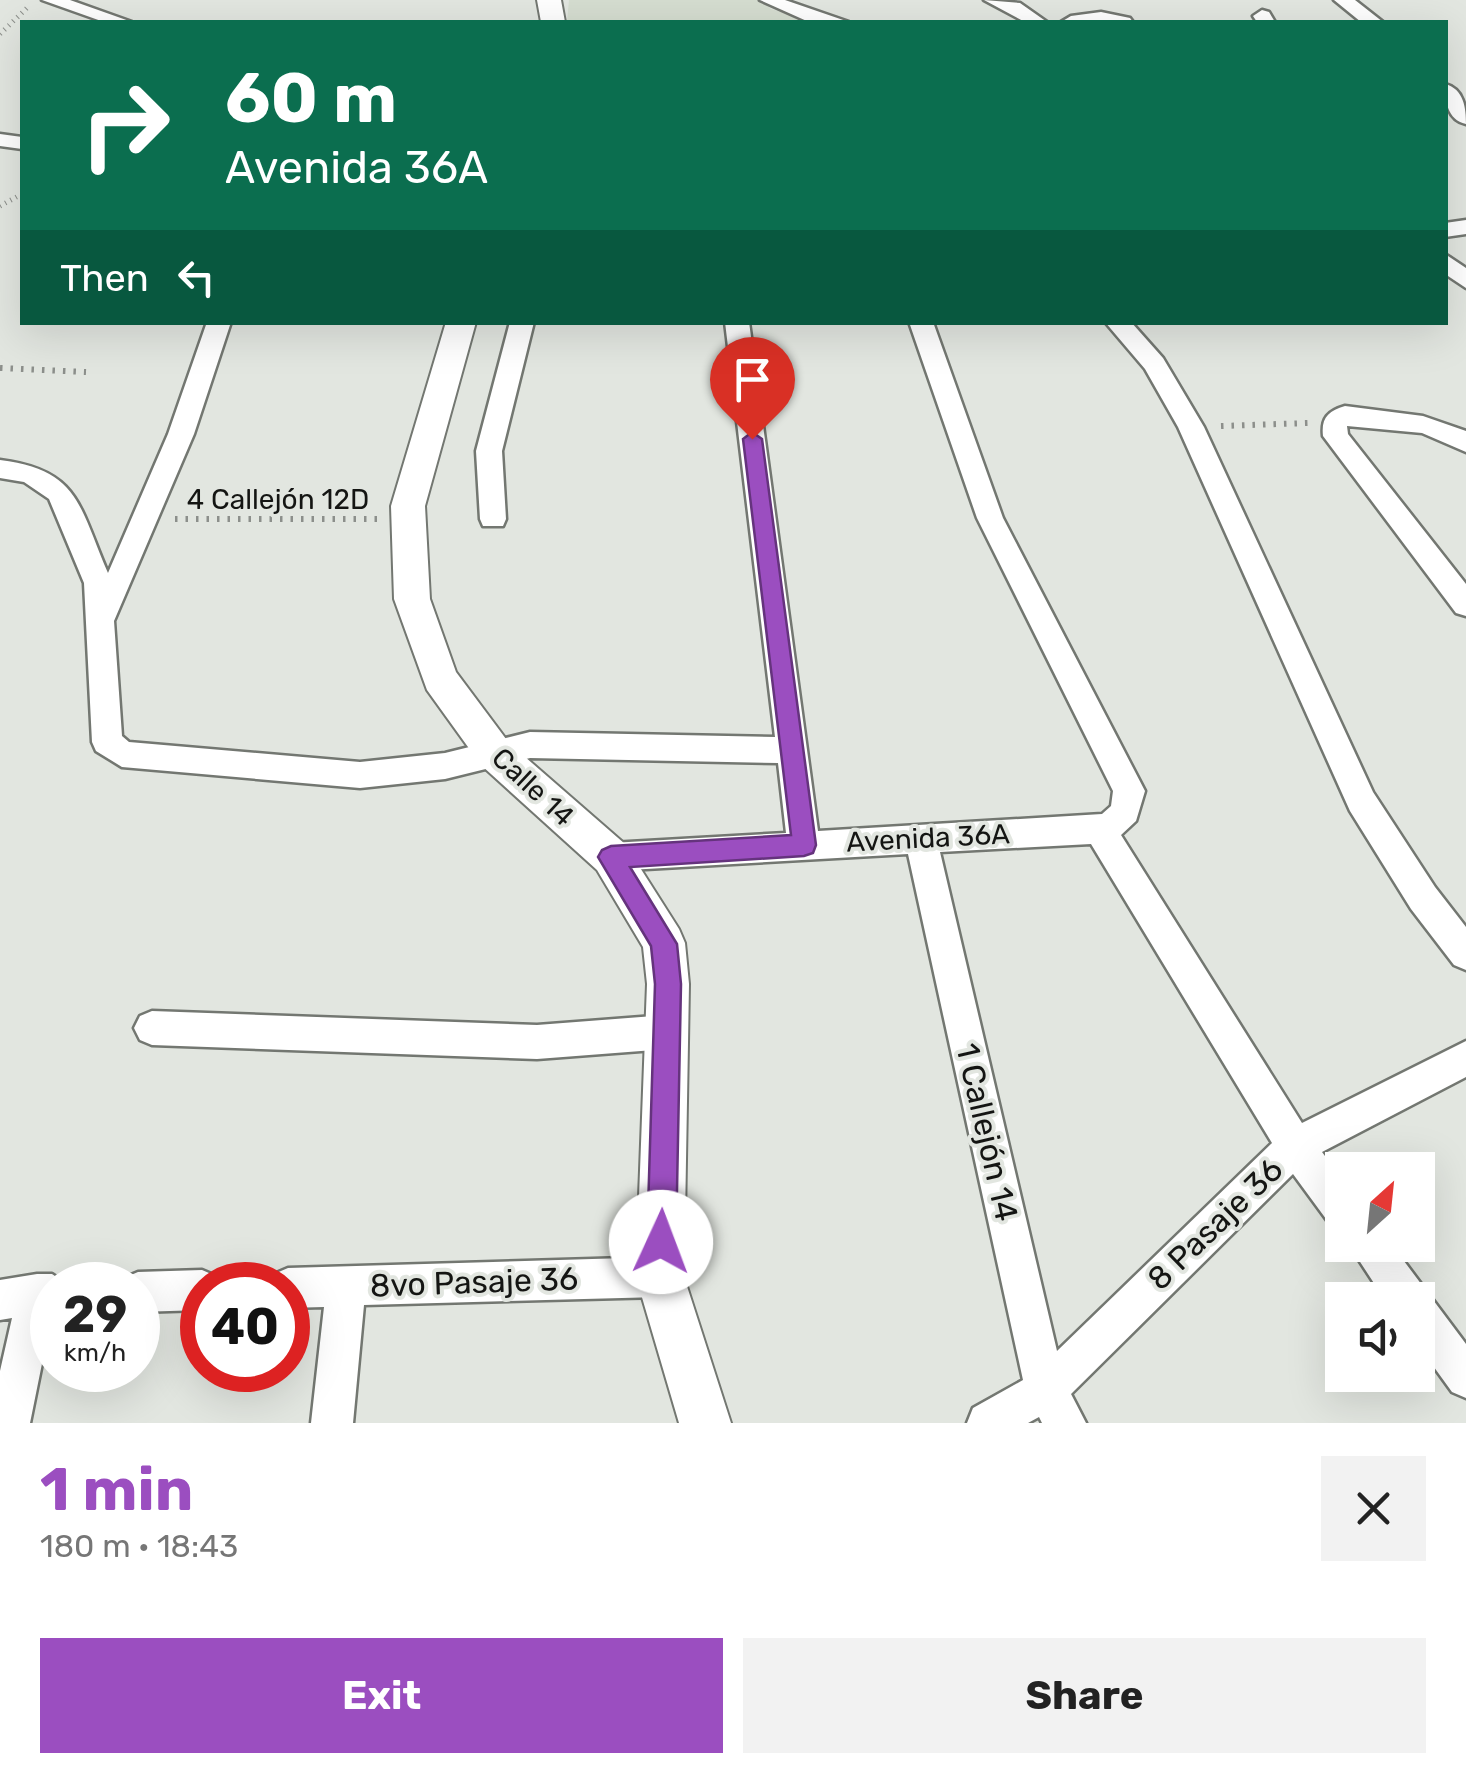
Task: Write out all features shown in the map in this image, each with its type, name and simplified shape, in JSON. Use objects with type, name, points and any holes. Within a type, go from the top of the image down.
[{"type":"street","points":[[769,0],[827,20]]},
{"type":"street","points":[[993,0],[1013,6],[1035,20]]},
{"type":"street","points":[[1342,0],[1369,20]]},
{"type":"street","points":[[63,1],[116,20]]},
{"type":"street","points":[[1086,20],[1112,20]]},
{"type":"street","points":[[1451,92],[1466,118]]},
{"type":"street","points":[[100,621],[181,434],[217,325]]},
{"type":"street","name":"Calle 14","points":[[461,325],[408,506],[412,600],[440,679],[495,754],[611,857],[664,944],[667,1032],[660,1277],[705,1423]]},
{"type":"street","points":[[493,520],[489,450],[521,325]]},
{"type":"street","points":[[738,325],[804,845]]},
{"type":"street","points":[[922,325],[990,518],[1129,791],[1111,824],[1296,1146],[1325,1186]]},
{"type":"street","points":[[1120,325],[1154,364],[1191,427],[1361,800],[1422,898],[1466,954]]},
{"type":"street","points":[[1466,443],[1448,431],[1421,423],[1345,414],[1334,422],[1336,436],[1466,605]]},
{"type":"street","points":[[0,468],[30,472],[60,493],[98,582],[107,742],[122,754],[360,775],[446,766],[530,745],[792,750]]},
{"type":"street","name":"Avenida 36A","points":[[611,857],[1111,824]]},
{"type":"street","name":"1 Callejón 14","points":[[920,837],[1046,1390],[1065,1423]]},
{"type":"street","points":[[152,1028],[537,1042],[667,1032]]},
{"type":"street","name":"8 Pasaje 36","points":[[988,1423],[1046,1390],[1296,1146],[1466,1058]]},
{"type":"street","name":"8vo Pasaje 36","points":[[310,1287],[660,1277]]},
{"type":"street","points":[[332,1423],[346,1286]]},
{"type":"street","points":[[8,1423],[30,1296]]},
{"type":"street","points":[[1435,1335],[1466,1378]]},
{"type":"path","points":[[0,34],[35,0]]},
{"type":"path","points":[[0,368],[86,372]]},
{"type":"path","points":[[1191,427],[1334,422]]},
{"type":"path","name":"4 Callejón 12D","points":[[146,519],[408,519]]},
{"type":"shaded area","points":[[569,0],[761,0],[771,9],[810,20],[567,20]]},
{"type":"route","points":[[661,1242],[668,984],[664,944],[611,857],[804,845],[752,439]]}]
